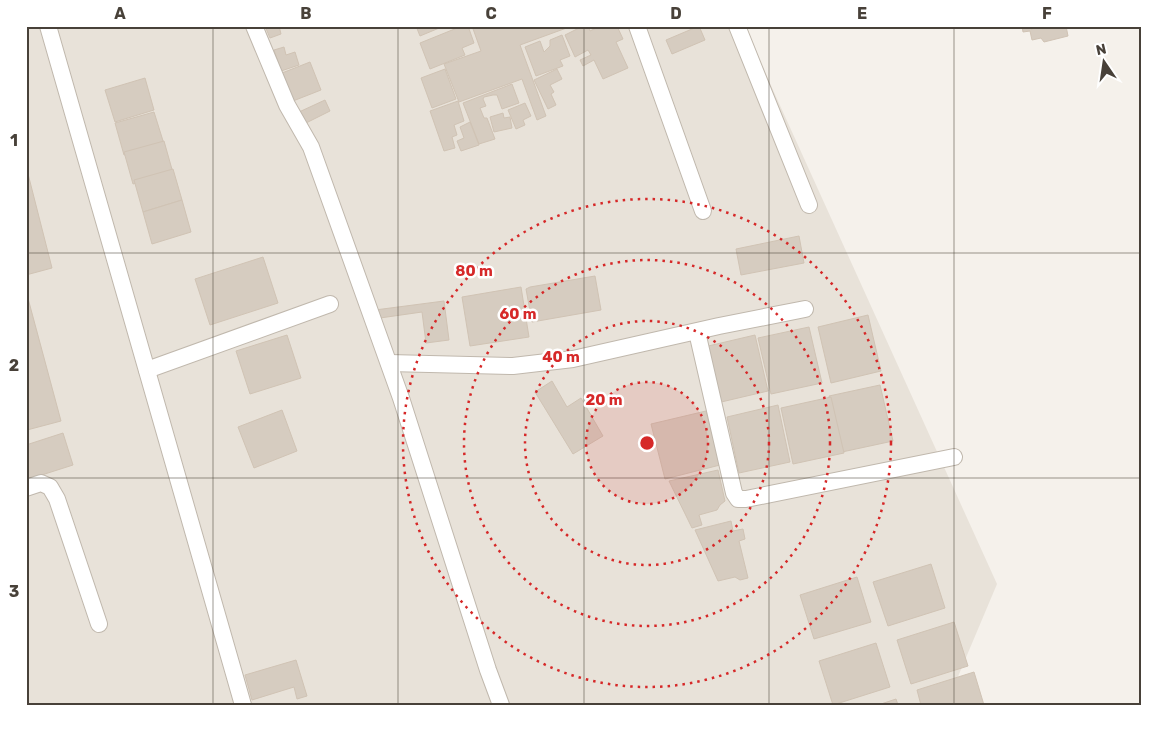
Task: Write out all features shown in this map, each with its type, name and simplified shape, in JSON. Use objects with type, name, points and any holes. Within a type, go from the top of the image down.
[{"type":"street","points":[[48,26],[243,705]]},
{"type":"street","points":[[254,26],[287,105],[311,146],[401,398],[488,670],[501,705]]},
{"type":"street","points":[[637,26],[703,211]]},
{"type":"street","points":[[738,26],[809,205]]},
{"type":"street","points":[[147,370],[330,304]]},
{"type":"street","points":[[389,363],[513,366],[573,359],[805,309]]},
{"type":"street","points":[[697,332],[734,493],[738,500],[954,457]]},
{"type":"street","points":[[26,488],[41,483],[50,488],[57,500],[100,624]]},
{"type":"shaded area","points":[[26,26],[744,26],[997,584],[946,705],[26,705]]},
{"type":"building","points":[[265,26],[279,26],[281,34],[270,38]]},
{"type":"building","points":[[416,26],[444,26],[420,36]]},
{"type":"building","points":[[462,26],[468,26],[474,43],[462,48],[465,55],[430,69],[420,43]]},
{"type":"building","points":[[472,26],[572,26],[520,45],[546,116],[537,120],[522,79],[459,102],[444,64],[481,51]]},
{"type":"building","points":[[583,26],[588,26],[590,31],[600,26],[617,26],[623,39],[616,42],[628,68],[603,79],[594,60],[583,66],[580,60],[591,55],[588,50],[575,57],[565,35]]},
{"type":"building","points":[[699,26],[705,40],[672,54],[666,40]]},
{"type":"building","points":[[1022,26],[1030,26],[1031,29],[1042,26],[1066,26],[1068,36],[1044,42],[1041,38],[1032,40],[1030,31],[1023,32]]},
{"type":"building","points":[[562,35],[570,56],[560,60],[563,66],[536,76],[525,47],[540,41],[544,52],[550,46],[550,40]]},
{"type":"building","points":[[284,47],[286,55],[295,52],[299,65],[281,71],[274,50]]},
{"type":"building","points":[[310,62],[321,90],[293,101],[282,73]]},
{"type":"building","points":[[445,69],[456,99],[432,108],[421,78]]},
{"type":"building","points":[[557,69],[562,79],[550,85],[554,92],[551,94],[556,105],[548,109],[534,80]]},
{"type":"building","points":[[145,78],[154,110],[115,122],[105,90]]},
{"type":"building","points":[[512,84],[519,103],[502,109],[497,95],[484,97],[486,106],[480,108],[484,118],[487,118],[495,139],[479,144],[463,103]]},
{"type":"building","points":[[325,100],[330,111],[304,124],[299,112]]},
{"type":"building","points":[[458,101],[464,121],[454,125],[457,135],[452,137],[455,148],[444,151],[430,111]]},
{"type":"building","points":[[525,103],[531,116],[523,120],[525,125],[516,129],[508,110]]},
{"type":"building","points":[[154,112],[164,144],[124,155],[115,123]]},
{"type":"building","points":[[503,113],[504,118],[510,117],[512,128],[494,132],[490,117]]},
{"type":"building","points":[[470,122],[479,145],[461,151],[457,141],[464,138],[460,127]]},
{"type":"building","points":[[164,141],[173,173],[133,184],[124,152]]},
{"type":"building","points":[[26,166],[52,268],[26,275]]},
{"type":"building","points":[[173,169],[182,200],[143,212],[134,180]]},
{"type":"building","points":[[182,200],[191,232],[152,244],[143,212]]},
{"type":"building","points":[[799,236],[804,263],[741,275],[736,249]]},
{"type":"building","points":[[263,257],[278,303],[210,325],[195,279]]},
{"type":"building","points":[[595,276],[601,310],[532,322],[526,289]]},
{"type":"building","points":[[521,287],[529,337],[470,346],[462,297]]},
{"type":"building","points":[[26,291],[61,421],[27,430],[26,428]]},
{"type":"building","points":[[444,301],[449,340],[426,343],[422,312],[380,318],[375,310]]},
{"type":"building","points":[[868,315],[881,371],[831,383],[818,327]]},
{"type":"building","points":[[809,327],[822,383],[771,394],[758,338]]},
{"type":"building","points":[[287,335],[301,378],[250,394],[236,351]]},
{"type":"building","points":[[755,335],[768,391],[717,403],[704,347]]},
{"type":"building","points":[[552,381],[567,407],[581,398],[603,436],[573,454],[535,392]]},
{"type":"building","points":[[880,385],[893,441],[842,452],[829,396]]},
{"type":"building","points":[[831,397],[844,453],[793,464],[781,408]]},
{"type":"building","points":[[778,405],[790,462],[739,473],[727,417]]},
{"type":"building","points":[[282,410],[297,451],[254,468],[238,427]]},
{"type":"building","points":[[706,411],[720,465],[665,479],[651,424]]},
{"type":"building","points":[[63,433],[73,465],[26,480],[26,445]]},
{"type":"building","points":[[718,470],[725,501],[717,510],[699,515],[702,525],[692,528],[669,481]]},
{"type":"building","points":[[731,521],[733,531],[743,529],[745,539],[739,541],[748,578],[740,580],[735,577],[718,581],[695,530]]},
{"type":"building","points":[[931,564],[945,608],[888,626],[873,582]]},
{"type":"building","points":[[857,577],[871,622],[814,639],[800,595]]},
{"type":"building","points":[[954,622],[968,666],[911,684],[897,640]]},
{"type":"building","points":[[876,643],[890,687],[833,705],[819,661]]},
{"type":"building","points":[[296,660],[307,696],[297,699],[294,687],[252,700],[245,675]]},
{"type":"building","points":[[974,672],[984,705],[921,705],[917,690]]},
{"type":"building","points":[[896,699],[898,705],[878,705]]}]
